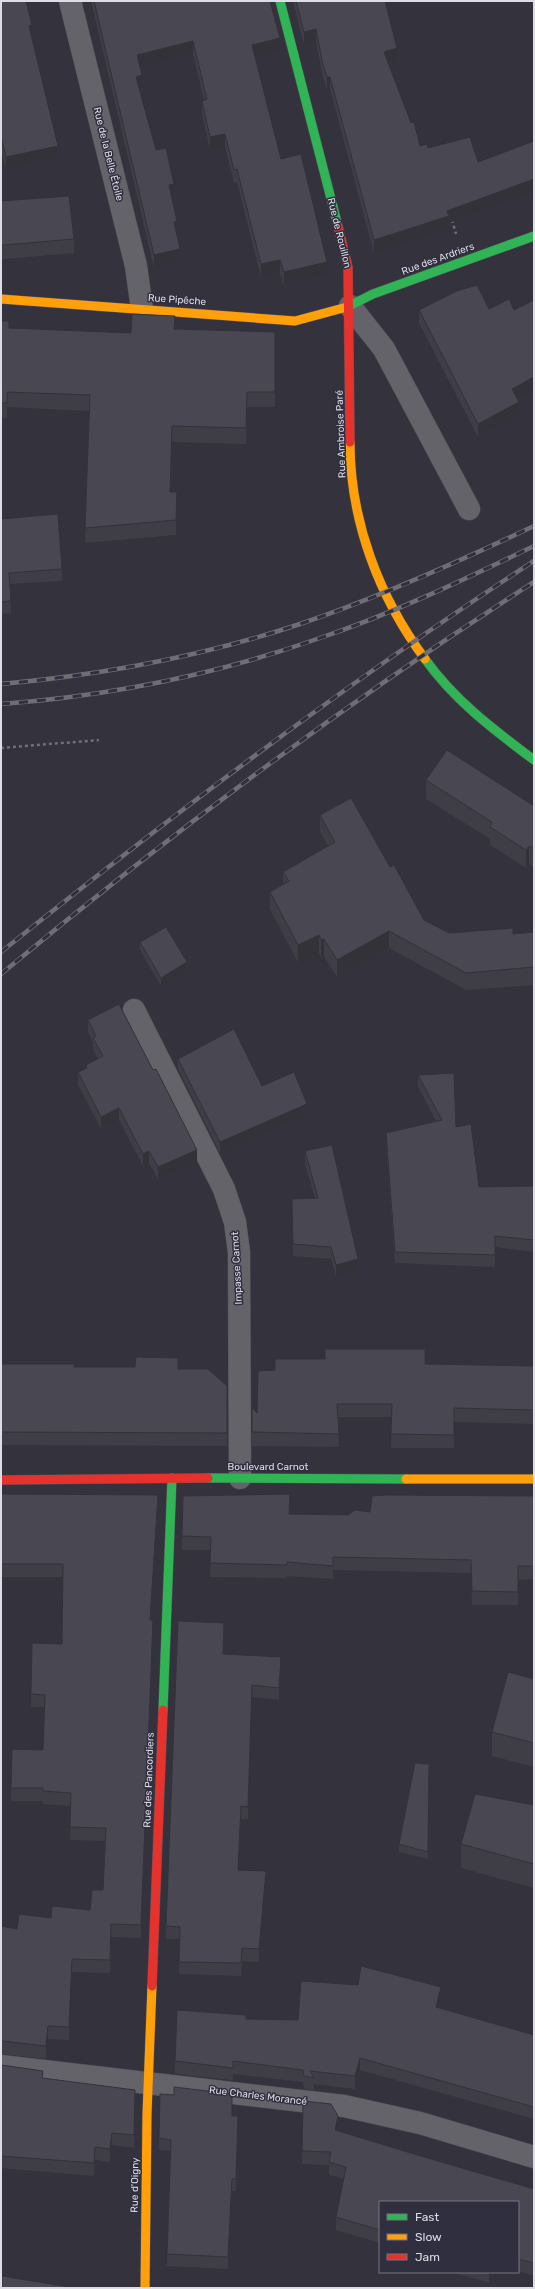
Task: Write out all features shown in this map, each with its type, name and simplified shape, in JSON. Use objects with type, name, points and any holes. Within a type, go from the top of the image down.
[{"type":"street","name":"Rue de la Belle Étoile","points":[[70,1],[136,266],[142,309]]},
{"type":"street","name":"Rue de Rouillon","points":[[280,1],[348,267],[350,306]]},
{"type":"street","name":"Rue des Ardriers","points":[[350,306],[373,294],[534,236]]},
{"type":"street","name":"Rue Pipêche","points":[[1,299],[295,321],[350,306]]},
{"type":"street","points":[[350,306],[384,349],[469,509]]},
{"type":"street","name":"Rue Ambroise Paré","points":[[350,306],[351,462],[362,531],[385,596],[400,626],[440,679],[496,734],[534,760]]},
{"type":"street","name":"Impasse Carnot","points":[[134,1010],[224,1189],[235,1222],[239,1252],[240,1478]]},
{"type":"street","name":"Boulevard Carnot","points":[[1,1480],[172,1478],[534,1479]]},
{"type":"street","name":"Rue des Pancordiers","points":[[149,2083],[172,1478]]},
{"type":"street","name":"Rue Charles Morancé","points":[[1,2066],[344,2106],[420,2123],[534,2157]]},
{"type":"street","name":"Rue d'Oigny","points":[[145,2288],[149,2083]]},
{"type":"path","points":[[451,218],[465,261]]},
{"type":"path","points":[[1,748],[99,740]]},
{"type":"building","points":[[1,1],[26,1],[32,25],[29,26],[58,146],[6,157],[1,136]]},
{"type":"building","points":[[94,1],[270,1],[280,38],[252,45],[281,159],[301,154],[327,262],[284,272],[280,260],[261,264],[237,169],[234,170],[225,134],[210,137],[202,101],[207,99],[193,41],[137,55],[142,75],[136,77],[156,150],[166,148],[174,184],[169,185],[177,221],[174,222],[180,249],[154,255]]},
{"type":"building","points":[[296,1],[385,1],[397,48],[384,52],[411,123],[414,122],[420,146],[427,144],[428,148],[470,137],[478,162],[534,141],[534,179],[447,211],[449,216],[374,240],[330,77],[327,77],[323,65],[316,29],[304,32]]},
{"type":"building","points":[[69,196],[74,239],[1,245],[1,201]]},
{"type":"building","points":[[477,285],[489,309],[509,299],[514,310],[534,300],[534,377],[512,389],[519,402],[478,424],[419,310],[457,291]]},
{"type":"building","points":[[132,314],[175,316],[174,329],[275,332],[275,392],[247,392],[246,428],[172,426],[170,492],[177,492],[176,520],[85,528],[90,395],[7,392],[7,403],[1,403],[1,321],[9,321],[9,328],[131,333]]},
{"type":"building","points":[[58,514],[62,569],[9,573],[11,601],[1,602],[1,519]]},
{"type":"building","points":[[447,750],[534,806],[534,849],[529,846],[526,850],[490,827],[492,822],[426,780]]},
{"type":"building","points":[[351,798],[390,867],[394,865],[424,920],[449,933],[513,928],[513,934],[534,932],[534,967],[466,973],[389,931],[337,960],[324,939],[321,940],[319,935],[298,945],[270,892],[289,881],[283,872],[335,842],[320,815]]},
{"type":"building","points":[[166,927],[187,962],[161,978],[140,942]]},
{"type":"building","points":[[119,1004],[153,1070],[156,1069],[197,1150],[158,1167],[149,1151],[143,1154],[119,1108],[101,1117],[78,1072],[87,1068],[86,1065],[103,1056],[93,1038],[96,1036],[88,1020]]},
{"type":"building","points":[[234,1029],[262,1086],[294,1072],[307,1104],[220,1142],[178,1059]]},
{"type":"building","points":[[454,1073],[456,1127],[471,1124],[479,1187],[534,1186],[534,1240],[495,1236],[495,1255],[395,1252],[386,1133],[442,1120],[418,1075]]},
{"type":"building","points":[[332,1145],[358,1259],[336,1265],[331,1247],[293,1244],[292,1199],[318,1198],[305,1151]]},
{"type":"building","points":[[325,1349],[425,1349],[425,1364],[534,1366],[534,1410],[454,1408],[454,1435],[391,1434],[392,1404],[337,1404],[339,1434],[252,1432],[252,1408],[257,1413],[258,1371],[275,1370],[275,1359],[325,1359]]},
{"type":"building","points":[[136,1357],[178,1358],[178,1369],[208,1369],[227,1386],[227,1433],[1,1432],[1,1364],[74,1364],[74,1367],[135,1367]]},
{"type":"building","points":[[1,1494],[158,1495],[150,1620],[153,1620],[141,1925],[111,1924],[110,1960],[72,1959],[69,2027],[48,2026],[46,2046],[1,2041],[1,1926],[17,1929],[19,1914],[51,1918],[52,1906],[90,1910],[92,1890],[103,1890],[106,1828],[70,1827],[71,1793],[43,1791],[43,1788],[11,1788],[12,1749],[43,1750],[45,1695],[31,1694],[32,1643],[62,1644],[63,1564],[1,1564]]},
{"type":"building","points":[[290,1494],[289,1514],[348,1515],[355,1510],[370,1512],[372,1496],[534,1496],[534,1566],[518,1566],[518,1592],[472,1591],[471,1560],[333,1557],[333,1566],[287,1562],[287,1565],[210,1563],[211,1537],[182,1536],[183,1496]]},
{"type":"building","points":[[178,1621],[224,1623],[223,1654],[281,1657],[279,1688],[252,1685],[248,1807],[241,1806],[238,1870],[266,1871],[259,1949],[242,1948],[241,1963],[179,1962],[180,1927],[166,1926]]},
{"type":"building","points":[[508,1672],[534,1679],[534,1743],[492,1732]]},
{"type":"building","points":[[415,1763],[429,1764],[428,1852],[399,1844]]},
{"type":"building","points":[[475,1794],[534,1805],[534,1864],[461,1844]]},
{"type":"building","points":[[361,1966],[441,1987],[436,2007],[534,2035],[534,2107],[360,2058],[355,2076],[310,2071],[314,2078],[304,2076],[303,2070],[233,2061],[233,2068],[175,2061],[177,2010],[246,2015],[246,2019],[298,2020],[301,1981],[358,1985]]},
{"type":"building","points":[[1,2065],[43,2071],[42,2078],[135,2090],[134,2135],[112,2133],[110,2149],[95,2147],[94,2163],[1,2156]]},
{"type":"building","points":[[174,2087],[232,2094],[232,2116],[238,2116],[236,2179],[232,2179],[228,2257],[167,2254],[171,2140],[159,2138],[160,2094],[174,2095]]},
{"type":"building","points":[[303,2101],[331,2104],[338,2116],[335,2130],[534,2189],[534,2263],[519,2259],[519,2201],[379,2201],[379,2230],[336,2217],[346,2167],[329,2162],[331,2152],[302,2151]]},
{"type":"building","points":[[2,2276],[75,2288],[2,2288]]},
{"type":"railway","points":[[1,684],[77,675],[152,663],[227,646],[330,614],[389,591],[448,566],[534,526]]},
{"type":"railway","points":[[1,704],[81,696],[161,682],[279,652],[400,608],[534,546]]},
{"type":"railway","points":[[1,952],[196,799],[329,701],[397,653],[534,561]]},
{"type":"railway","points":[[1,974],[195,819],[328,721],[465,627],[534,582]]},
{"type":"traffic: fast","points":[[280,1],[337,222]]},
{"type":"traffic: fast","points":[[347,307],[373,294],[534,236]]},
{"type":"traffic: fast","points":[[425,659],[436,674],[475,714],[534,760]]},
{"type":"traffic: fast","points":[[163,1710],[172,1478]]},
{"type":"traffic: fast","points":[[208,1478],[406,1479]]},
{"type":"traffic: slow","points":[[1,299],[295,321],[347,307]]},
{"type":"traffic: slow","points":[[350,442],[351,471],[355,501],[370,557],[394,610],[425,659]]},
{"type":"traffic: slow","points":[[406,1479],[534,1479]]},
{"type":"traffic: slow","points":[[145,2288],[147,2114],[152,1986]]},
{"type":"traffic: jam","points":[[337,222],[348,267],[350,442]]},
{"type":"traffic: jam","points":[[1,1480],[208,1478]]},
{"type":"traffic: jam","points":[[152,1986],[163,1710]]}]
